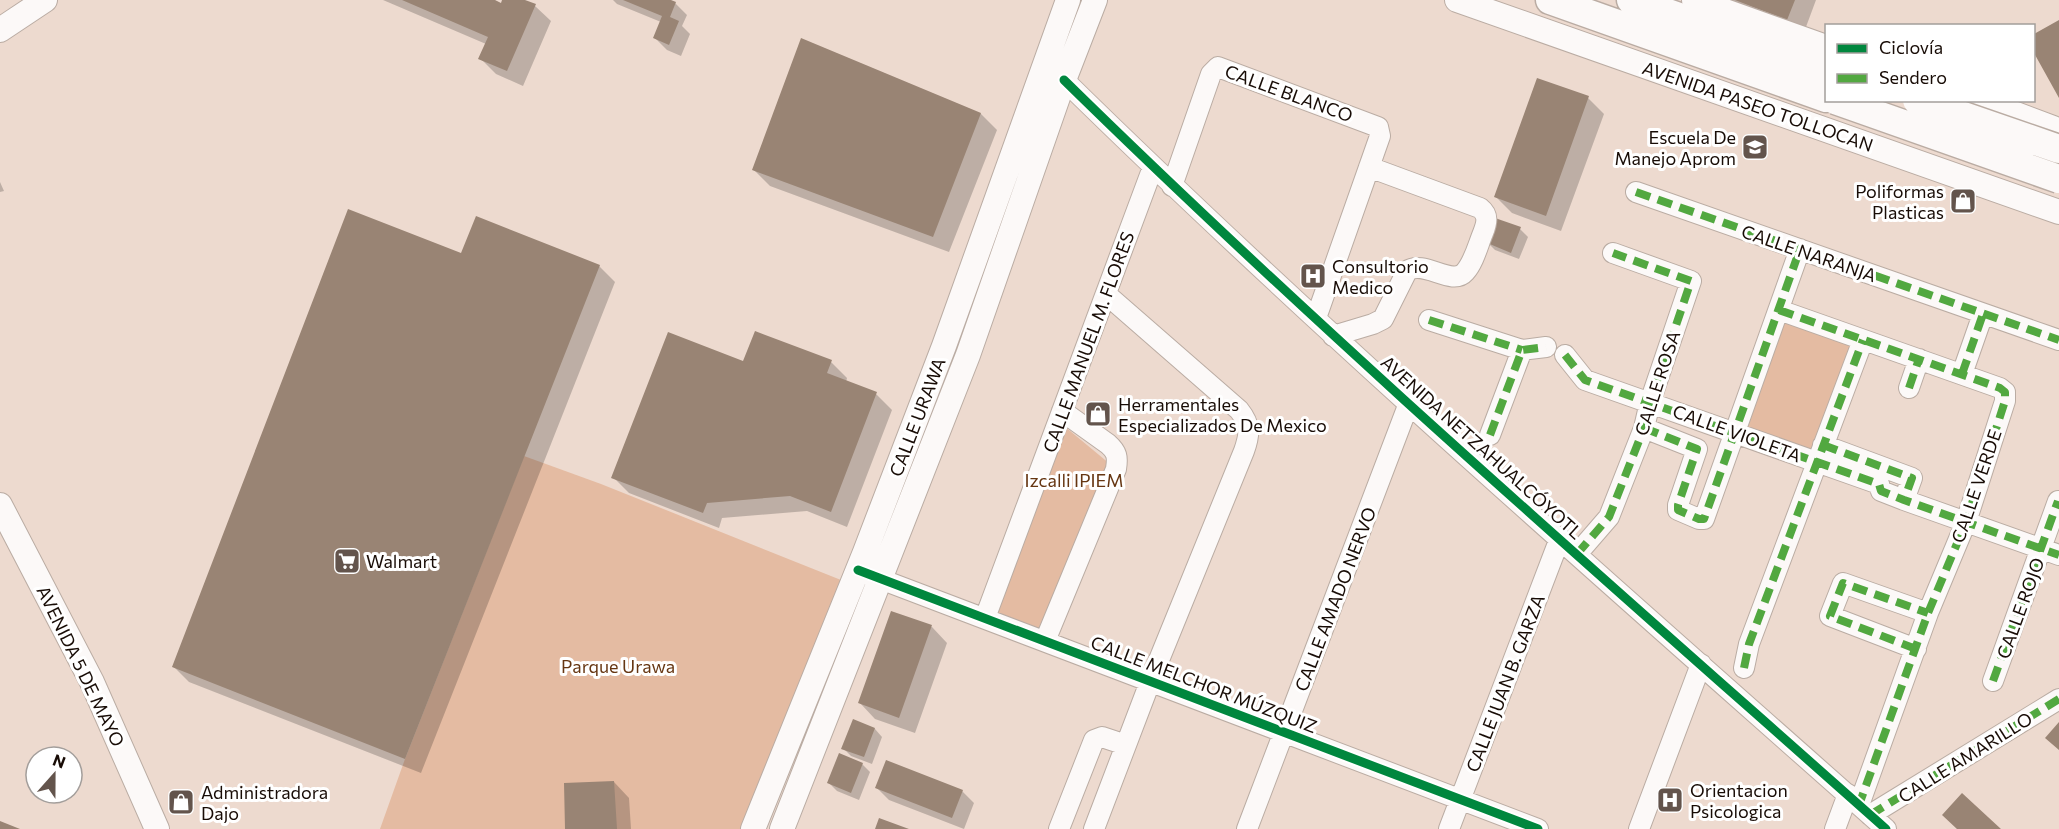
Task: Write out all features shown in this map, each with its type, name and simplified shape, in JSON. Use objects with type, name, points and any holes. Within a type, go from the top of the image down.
[{"type":"highway","name":"AVENIDA PASEO TOLLOCAN","points":[[1550,0],[1825,97]]},
{"type":"highway","points":[[1631,0],[1825,68]]},
{"type":"highway","name":"AVENIDA PASEO TOLLOCAN","points":[[1841,102],[2059,179]]},
{"type":"highway","points":[[1923,102],[2059,149]]},
{"type":"main road","points":[[0,30],[45,0]]},
{"type":"main road","name":"CALLE URAWA","points":[[753,829],[858,570],[944,346],[1068,0]]},
{"type":"main road","name":"CALLE URAWA","points":[[782,829],[974,338],[1064,80],[1095,0]]},
{"type":"main road","name":"AVENIDA PASEO TOLLOCAN","points":[[1457,0],[2059,212]]},
{"type":"main road","points":[[1694,0],[1825,46]]},
{"type":"main road","points":[[0,9],[24,14]]},
{"type":"main road","points":[[1985,102],[2049,127],[2058,153],[2058,171],[2052,190],[2043,199],[2032,203]]},
{"type":"main road","name":"AVENIDA 5 DE MAYO","points":[[0,505],[92,682],[157,829]]},
{"type":"street","name":"CALLE BLANCO","points":[[1172,186],[1211,74],[1218,67],[1378,127],[1380,136],[1369,167]]},
{"type":"street","name":"AVENIDA NETZAHUALCÓYOTL","points":[[1064,80],[1172,186],[1333,336],[1886,829]]},
{"type":"street","name":"CALLE MANUEL M. FLORES","points":[[985,618],[1153,167]]},
{"type":"street","points":[[1316,318],[1369,167],[1480,208],[1485,212],[1486,226],[1465,272],[1460,276],[1451,276],[1421,267],[1412,268],[1407,271],[1383,319],[1333,336]]},
{"type":"street","name":"CALLE NARANJA","points":[[1636,192],[2059,340]]},
{"type":"street","points":[[1644,428],[1697,449],[1678,510],[1704,519],[1800,249]]},
{"type":"street","name":"CALLE ROSA","points":[[1577,554],[1610,517],[1644,428],[1650,402],[1691,281],[1613,253]]},
{"type":"street","points":[[1094,829],[1150,682],[1244,451],[1250,430],[1247,420],[1239,410],[1106,294]]},
{"type":"street","name":"CALLE VERDE","points":[[1779,310],[1962,374],[2006,392],[1966,522],[1928,614],[1859,805],[1835,829]]},
{"type":"street","points":[[1962,374],[1983,314]]},
{"type":"street","points":[[1428,320],[1522,350],[1546,347]]},
{"type":"street","name":"CALLE VIOLETA","points":[[1744,668],[1749,644],[1863,340]]},
{"type":"street","points":[[1490,435],[1522,350]]},
{"type":"street","name":"CALLE VIOLETA","points":[[1565,355],[1585,380],[1736,432],[1820,453],[1879,484],[1881,491],[2050,552]]},
{"type":"street","points":[[1909,388],[1919,359]]},
{"type":"street","name":"CALLE AMADO NERVO","points":[[1247,829],[1409,403]]},
{"type":"street","points":[[1045,641],[1116,469],[1118,458],[1115,450],[1108,444],[1062,411]]},
{"type":"street","name":"CALLE ROJO","points":[[1993,681],[2050,552],[2058,501]]},
{"type":"street","name":"CALLE JUAN B. GARZA","points":[[1449,829],[1560,538]]},
{"type":"street","name":"CALLE MELCHOR MÚZQUIZ","points":[[858,570],[1538,829]]},
{"type":"street","points":[[1916,649],[1830,616],[1843,583],[1928,614]]},
{"type":"street","points":[[1639,829],[1701,664]]},
{"type":"street","name":"CALLE AMARILLO","points":[[1859,805],[2059,699]]},
{"type":"street","points":[[1059,829],[1094,740],[1102,738],[1126,745]]},
{"type":"green space","points":[[1784,321],[1851,345],[1811,453],[1745,428]]},
{"type":"green space","name":"Izcalli IPIEM","points":[[1058,421],[1116,469],[1045,641],[985,618]]},
{"type":"green space","name":"Parque Urawa","points":[[524,456],[601,484],[846,582],[750,829],[380,829],[405,759]]},
{"type":"building","points":[[402,0],[495,0],[501,3],[502,0],[525,0],[536,4],[507,71],[478,59],[488,37]]},
{"type":"building","points":[[623,0],[671,0],[676,2],[670,17],[679,21],[669,45],[653,38],[662,16]]},
{"type":"building","points":[[1735,0],[1795,0],[1787,20]]},
{"type":"building","points":[[2059,20],[2059,98],[2035,55],[2035,33]]},
{"type":"building","points":[[801,38],[981,113],[933,237],[752,170]]},
{"type":"building","points":[[1537,78],[1589,96],[1546,216],[1494,197]]},
{"type":"building","name":"Walmart","points":[[348,209],[461,253],[476,216],[600,265],[405,759],[172,667]]},
{"type":"building","points":[[1495,218],[1521,227],[1511,253],[1485,242]]},
{"type":"building","points":[[755,331],[832,360],[827,373],[877,392],[831,512],[790,496],[707,503],[703,513],[611,478],[668,332],[743,361]]},
{"type":"building","points":[[891,611],[932,625],[899,718],[858,703]]},
{"type":"building","points":[[853,719],[875,728],[864,757],[841,749]]},
{"type":"building","points":[[2059,722],[2059,750],[2045,738]]},
{"type":"building","points":[[839,753],[863,763],[851,793],[827,783]]},
{"type":"building","points":[[886,760],[963,790],[952,818],[875,788]]},
{"type":"building","points":[[614,781],[617,829],[565,829],[564,783]]},
{"type":"building","points":[[1962,793],[2001,829],[1957,829],[1942,815]]},
{"type":"building","points":[[879,818],[909,829],[875,829]]},
{"type":"building","points":[[0,821],[20,829],[0,829]]},
{"type":"marked path","points":[[1636,192],[2059,340]]},
{"type":"marked path","points":[[1644,428],[1697,449],[1678,510],[1704,519],[1800,249]]},
{"type":"marked path","points":[[1577,554],[1609,517],[1644,428],[1650,402],[1691,281],[1613,253]]},
{"type":"marked path","points":[[1779,310],[2000,388],[2005,392],[2005,401],[1966,522],[1928,613],[1859,805]]},
{"type":"marked path","points":[[1962,374],[1983,314]]},
{"type":"marked path","points":[[1429,320],[1522,350]]},
{"type":"marked path","points":[[1744,668],[1749,644],[1863,340]]},
{"type":"marked path","points":[[1490,435],[1522,350],[1546,347]]},
{"type":"marked path","points":[[1565,355],[1585,380],[1879,484],[1881,491],[2059,555]]},
{"type":"marked path","points":[[1909,388],[1919,359]]},
{"type":"marked path","points":[[1823,445],[1912,478],[1904,500]]},
{"type":"marked path","points":[[1993,681],[2058,501]]},
{"type":"marked path","points":[[1916,649],[1830,616],[1843,583],[1928,613]]},
{"type":"marked path","points":[[1870,815],[2059,699]]},
{"type":"cycle path","points":[[1064,80],[1164,177],[1368,366],[1886,829]]},
{"type":"cycle path","points":[[858,570],[1538,829]]},
{"type":"place","name":"Escuela De Manejo Aprom","points":[[1755,147]]},
{"type":"place","name":"Poliformas Plasticas","points":[[1963,201]]},
{"type":"place","name":"Consultorio Medico","points":[[1313,276]]},
{"type":"place","name":"Herramentales Especializados De Mexico","points":[[1098,414]]},
{"type":"place","name":"Walmart","points":[[347,561]]},
{"type":"place","name":"Orientacion Psicologica","points":[[1670,800]]},
{"type":"place","name":"Administradora Dajo","points":[[181,802]]}]
